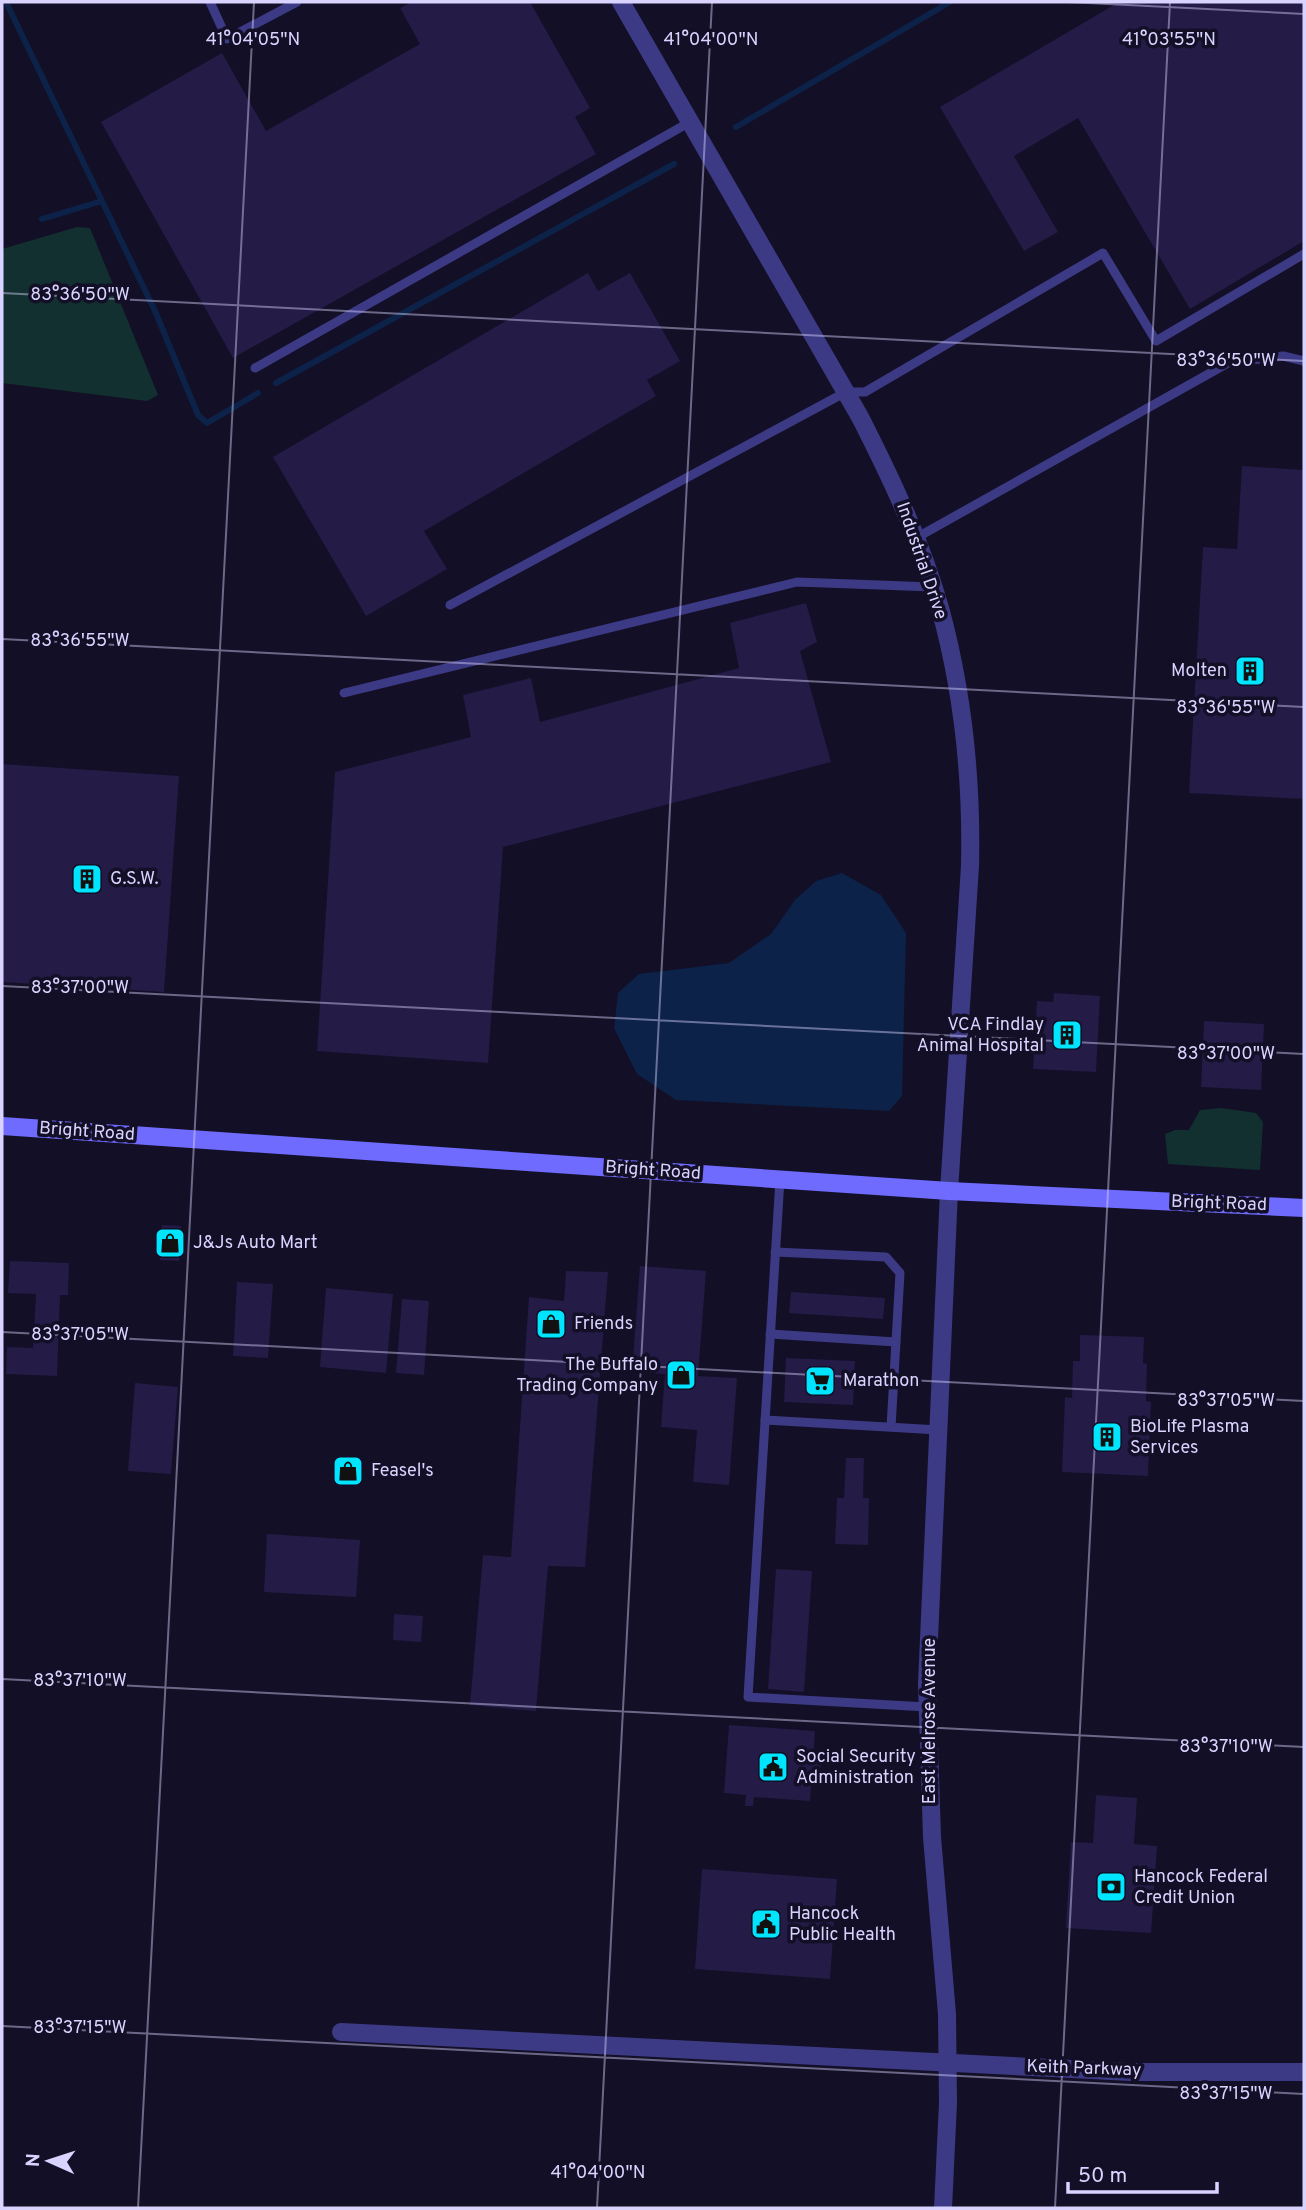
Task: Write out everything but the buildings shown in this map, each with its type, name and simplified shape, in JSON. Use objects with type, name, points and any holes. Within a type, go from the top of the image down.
[{"type":"main road","name":"Bright Road","points":[[2,1126],[950,1191],[1304,1208]]},
{"type":"street","name":"Industrial Drive","points":[[621,2],[846,392],[887,469],[933,587],[950,649],[958,693],[969,781],[971,825],[950,1191]]},
{"type":"street","name":"East Melrose Avenue","points":[[943,2208],[947,2014],[932,1837],[927,1707],[950,1191]]},
{"type":"street","name":"Keith Parkway","points":[[341,2032],[1130,2072],[1304,2072]]},
{"type":"lane","points":[[210,2],[227,39],[297,2]]},
{"type":"lane","points":[[255,368],[690,122]]},
{"type":"lane","points":[[450,605],[846,392],[865,392],[1103,253],[1156,341],[1304,254]]},
{"type":"lane","points":[[916,538],[1228,363],[1283,356],[1304,360]]},
{"type":"lane","points":[[344,693],[797,582],[933,587]]},
{"type":"lane","points":[[780,1179],[747,1697],[927,1707]]},
{"type":"lane","points":[[775,1252],[886,1257],[900,1273],[891,1427]]},
{"type":"lane","points":[[769,1334],[896,1342]]},
{"type":"lane","points":[[765,1420],[939,1430]]},
{"type":"green space","points":[[77,227],[90,228],[158,395],[147,401],[2,383],[2,249]]},
{"type":"green space","points":[[1221,1108],[1256,1113],[1263,1122],[1260,1170],[1168,1164],[1165,1134],[1175,1130],[1189,1130],[1200,1110]]},
{"type":"water","points":[[842,873],[881,895],[906,933],[902,1096],[889,1111],[676,1100],[637,1074],[614,1028],[618,993],[639,974],[729,963],[771,934],[795,900],[816,881]]},
{"type":"waterway","points":[[6,2],[155,311],[198,415],[207,423],[258,393]]},
{"type":"waterway","points":[[736,127],[950,2]]},
{"type":"waterway","points":[[276,383],[674,164]]},
{"type":"waterway","points":[[42,219],[102,201]]},
{"type":"place","name":"Molten","points":[[1250,671]]},
{"type":"place","name":"G.S.W.","points":[[87,879]]},
{"type":"place","name":"VCA Findlay Animal Hospital","points":[[1067,1035]]},
{"type":"place","name":"J&Js Auto Mart","points":[[170,1243]]},
{"type":"place","name":"Friends","points":[[551,1324]]},
{"type":"place","name":"The Buffalo Trading Company","points":[[681,1375]]},
{"type":"place","name":"Marathon","points":[[820,1381]]},
{"type":"place","name":"BioLife Plasma Services","points":[[1107,1437]]},
{"type":"place","name":"Feasel's","points":[[348,1471]]},
{"type":"place","name":"Social Security Administration","points":[[773,1767]]},
{"type":"place","name":"Hancock Federal Credit Union","points":[[1111,1887]]},
{"type":"place","name":"Hancock Public Health","points":[[766,1924]]}]
